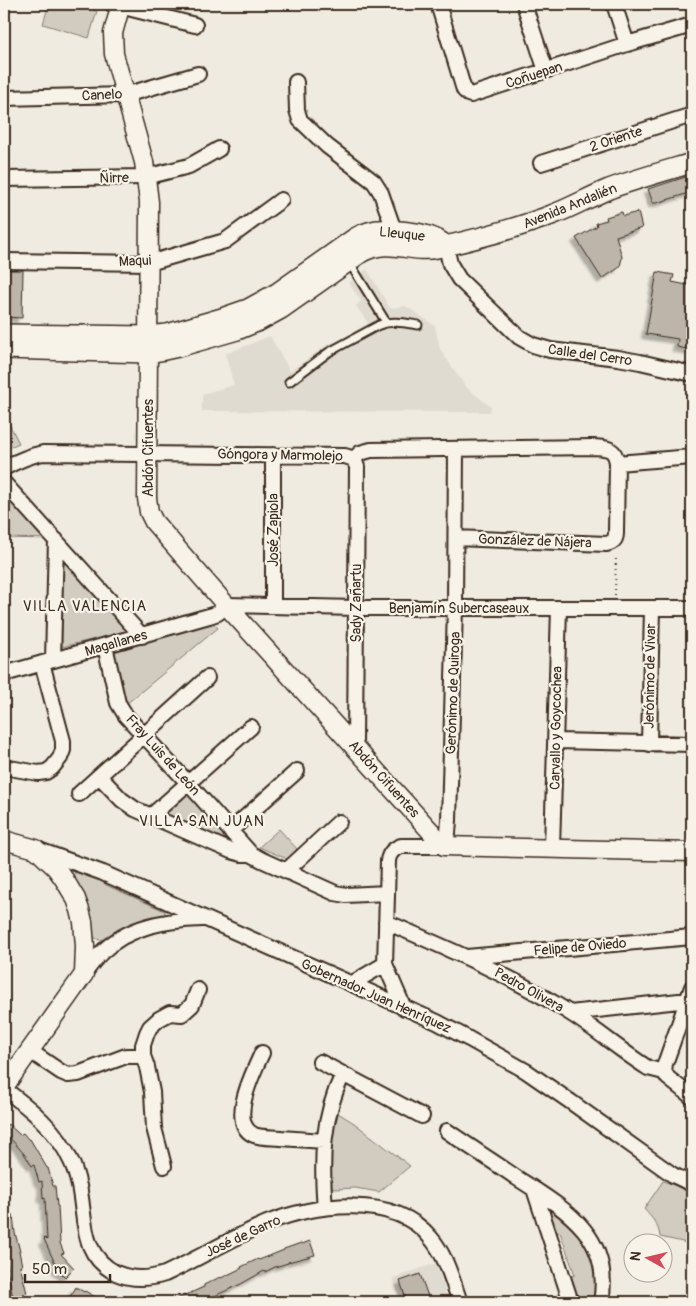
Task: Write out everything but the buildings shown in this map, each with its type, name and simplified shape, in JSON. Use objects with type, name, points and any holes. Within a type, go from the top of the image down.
[{"type":"main road","name":"Avenida Andalién","points":[[446,246],[536,221],[611,188],[692,163]]},
{"type":"main road","name":"Lleuque","points":[[252,316],[277,293],[355,238],[368,232],[381,229],[430,236],[446,246]]},
{"type":"main road","name":"Lleuque","points":[[148,344],[167,334],[225,318],[252,316],[281,309],[362,252],[374,247],[393,246],[429,249],[446,246]]},
{"type":"main road","points":[[4,334],[148,344]]},
{"type":"main road","points":[[4,349],[148,344]]},
{"type":"street","points":[[118,4],[195,25]]},
{"type":"street","name":"Abdón Cifuentes","points":[[118,4],[113,33],[113,47],[144,162],[150,217],[147,454],[147,498],[150,517],[160,531],[226,605],[444,846]]},
{"type":"street","name":"Coñuepan","points":[[438,4],[464,90],[468,94],[474,95],[627,44],[692,25]]},
{"type":"street","points":[[524,4],[546,71]]},
{"type":"street","points":[[614,4],[627,44]]},
{"type":"street","name":"Canelo","points":[[4,98],[125,95],[198,74]]},
{"type":"street","points":[[296,82],[296,110],[300,120],[327,146],[374,182],[381,193],[394,230]]},
{"type":"street","name":"2 Oriente","points":[[540,163],[692,115]]},
{"type":"street","name":"Ñirre","points":[[4,179],[146,177],[189,166],[219,149]]},
{"type":"street","name":"Maqui","points":[[4,261],[149,263],[225,242],[281,200]]},
{"type":"street","name":"Calle del Cerro","points":[[446,246],[450,264],[459,279],[513,332],[526,342],[550,350],[618,358],[692,374]]},
{"type":"street","name":"Góngora y Marmolejo","points":[[4,468],[31,455],[43,453],[345,456],[354,459],[360,453],[371,450],[593,447],[607,448],[615,457],[692,457]]},
{"type":"street","name":"Gerónimo de Quiroga","points":[[444,846],[449,820],[455,608],[456,449]]},
{"type":"street","name":"José Zapiola","points":[[273,455],[273,606]]},
{"type":"street","points":[[614,541],[616,533],[615,457]]},
{"type":"street","name":"Sady Zañartu","points":[[354,459],[357,467],[355,747]]},
{"type":"street","points":[[4,483],[142,636]]},
{"type":"street","name":"González de Nájera","points":[[456,538],[606,544],[614,541]]},
{"type":"street","points":[[4,766],[38,773],[46,772],[60,758],[63,745],[47,662],[56,540]]},
{"type":"street","name":"Benjamín Subercaseaux","points":[[226,605],[356,608],[692,608]]},
{"type":"street","name":"Magallanes","points":[[4,674],[209,616],[218,613],[226,605]]},
{"type":"street","name":"Carvallo y Goycochea","points":[[552,848],[559,608]]},
{"type":"street","name":"Jerónimo de Vivar","points":[[649,744],[652,608]]},
{"type":"street","name":"Fray Luis de León","points":[[105,646],[121,709],[251,854],[340,894],[387,893]]},
{"type":"street","points":[[79,794],[207,678]]},
{"type":"street","points":[[151,816],[251,727]]},
{"type":"street","name":"Jerónimo de Vivar","points":[[555,741],[692,744]]},
{"type":"street","points":[[230,831],[297,771]]},
{"type":"street","points":[[99,776],[126,804],[135,809],[231,851],[251,854]]},
{"type":"street","points":[[286,871],[339,822]]},
{"type":"street","name":"Gobernador Juan Henríquez","points":[[4,840],[36,849],[103,873],[437,1022],[526,1071],[673,1175],[692,1184]]},
{"type":"street","points":[[404,1008],[385,964],[388,861],[390,853],[397,847],[444,846],[692,852]]},
{"type":"street","name":"Gobernador Juan Henríquez","points":[[36,849],[56,868],[76,899],[85,934],[84,974]]},
{"type":"street","points":[[4,1088],[84,974],[104,950],[131,933],[156,924],[179,920],[206,919]]},
{"type":"street","name":"Pedro Olivera","points":[[386,922],[506,976],[570,1013],[643,1064],[654,1070],[664,1072]]},
{"type":"street","name":"Felipe de Oviedo","points":[[467,957],[692,937]]},
{"type":"street","points":[[351,984],[385,964]]},
{"type":"street","points":[[692,986],[664,1064],[664,1072],[668,1078],[692,1097]]},
{"type":"street","points":[[164,1166],[154,1128],[152,1092],[143,1056],[144,1040],[150,1027],[164,1016],[170,1013],[182,1014],[192,1005],[198,990]]},
{"type":"street","points":[[570,1013],[688,1000]]},
{"type":"street","points":[[30,1050],[68,1075],[78,1074],[126,1056],[143,1056]]},
{"type":"street","points":[[262,1053],[245,1099],[243,1124],[254,1134],[264,1137],[324,1141]]},
{"type":"street","points":[[320,1062],[422,1116]]},
{"type":"street","points":[[325,1208],[324,1141],[329,1111],[342,1074]]},
{"type":"street","name":"José de Garro","points":[[4,1088],[39,1117],[64,1148],[71,1160],[77,1179],[84,1226],[89,1243],[97,1258],[119,1274],[139,1278],[156,1277],[165,1274],[266,1223],[296,1214],[325,1208],[357,1207],[382,1209],[403,1216],[418,1225],[431,1238],[442,1255],[460,1302]]},
{"type":"street","points":[[447,1131],[546,1196],[568,1213],[586,1232],[592,1241],[602,1273],[601,1302]]},
{"type":"street","points":[[534,1189],[571,1302]]},
{"type":"lane","points":[[348,262],[386,322]]},
{"type":"lane","points":[[289,382],[329,352],[379,325],[386,322],[396,322],[418,325]]},
{"type":"path","points":[[614,541],[616,548],[615,608]]},
{"type":"shaded area","points":[[49,4],[73,4],[97,11],[89,38],[43,24]]},
{"type":"shaded area","points":[[367,269],[390,308],[406,306],[435,326],[440,349],[465,386],[491,407],[490,412],[202,411],[202,394],[234,385],[225,354],[270,336],[290,371],[327,345],[368,323],[356,306],[361,301],[349,283]]},
{"type":"shaded area","points":[[4,414],[19,443],[4,450]]},
{"type":"shaded area","points":[[4,489],[51,539],[4,538]]},
{"type":"shaded area","points":[[61,550],[128,631],[62,647]]},
{"type":"shaded area","points":[[211,621],[218,628],[125,705],[112,656],[117,648]]},
{"type":"shaded area","points":[[186,791],[233,843],[231,845],[160,816]]},
{"type":"shaded area","points":[[279,829],[297,849],[287,859],[259,847]]},
{"type":"shaded area","points":[[76,870],[97,877],[106,885],[165,911],[165,914],[129,925],[105,939],[96,938],[91,931],[86,902],[73,876]]},
{"type":"shaded area","points":[[338,1113],[410,1166],[379,1192],[355,1188],[335,1189],[332,1187],[330,1129]]},
{"type":"shaded area","points":[[663,1181],[692,1191],[692,1244],[674,1240],[674,1234],[659,1234],[657,1225],[644,1209]]},
{"type":"shaded area","points":[[546,1205],[570,1225],[586,1246],[594,1271],[596,1286],[595,1302],[576,1302],[567,1278],[575,1275],[560,1232],[552,1235]]},
{"type":"shaded area","points":[[436,1263],[449,1302],[401,1302],[393,1278]]},
{"type":"district","name":"VILLA VALENCIA","points":[[85,606]]},
{"type":"district","name":"VILLA SAN JUAN","points":[[202,821]]}]
